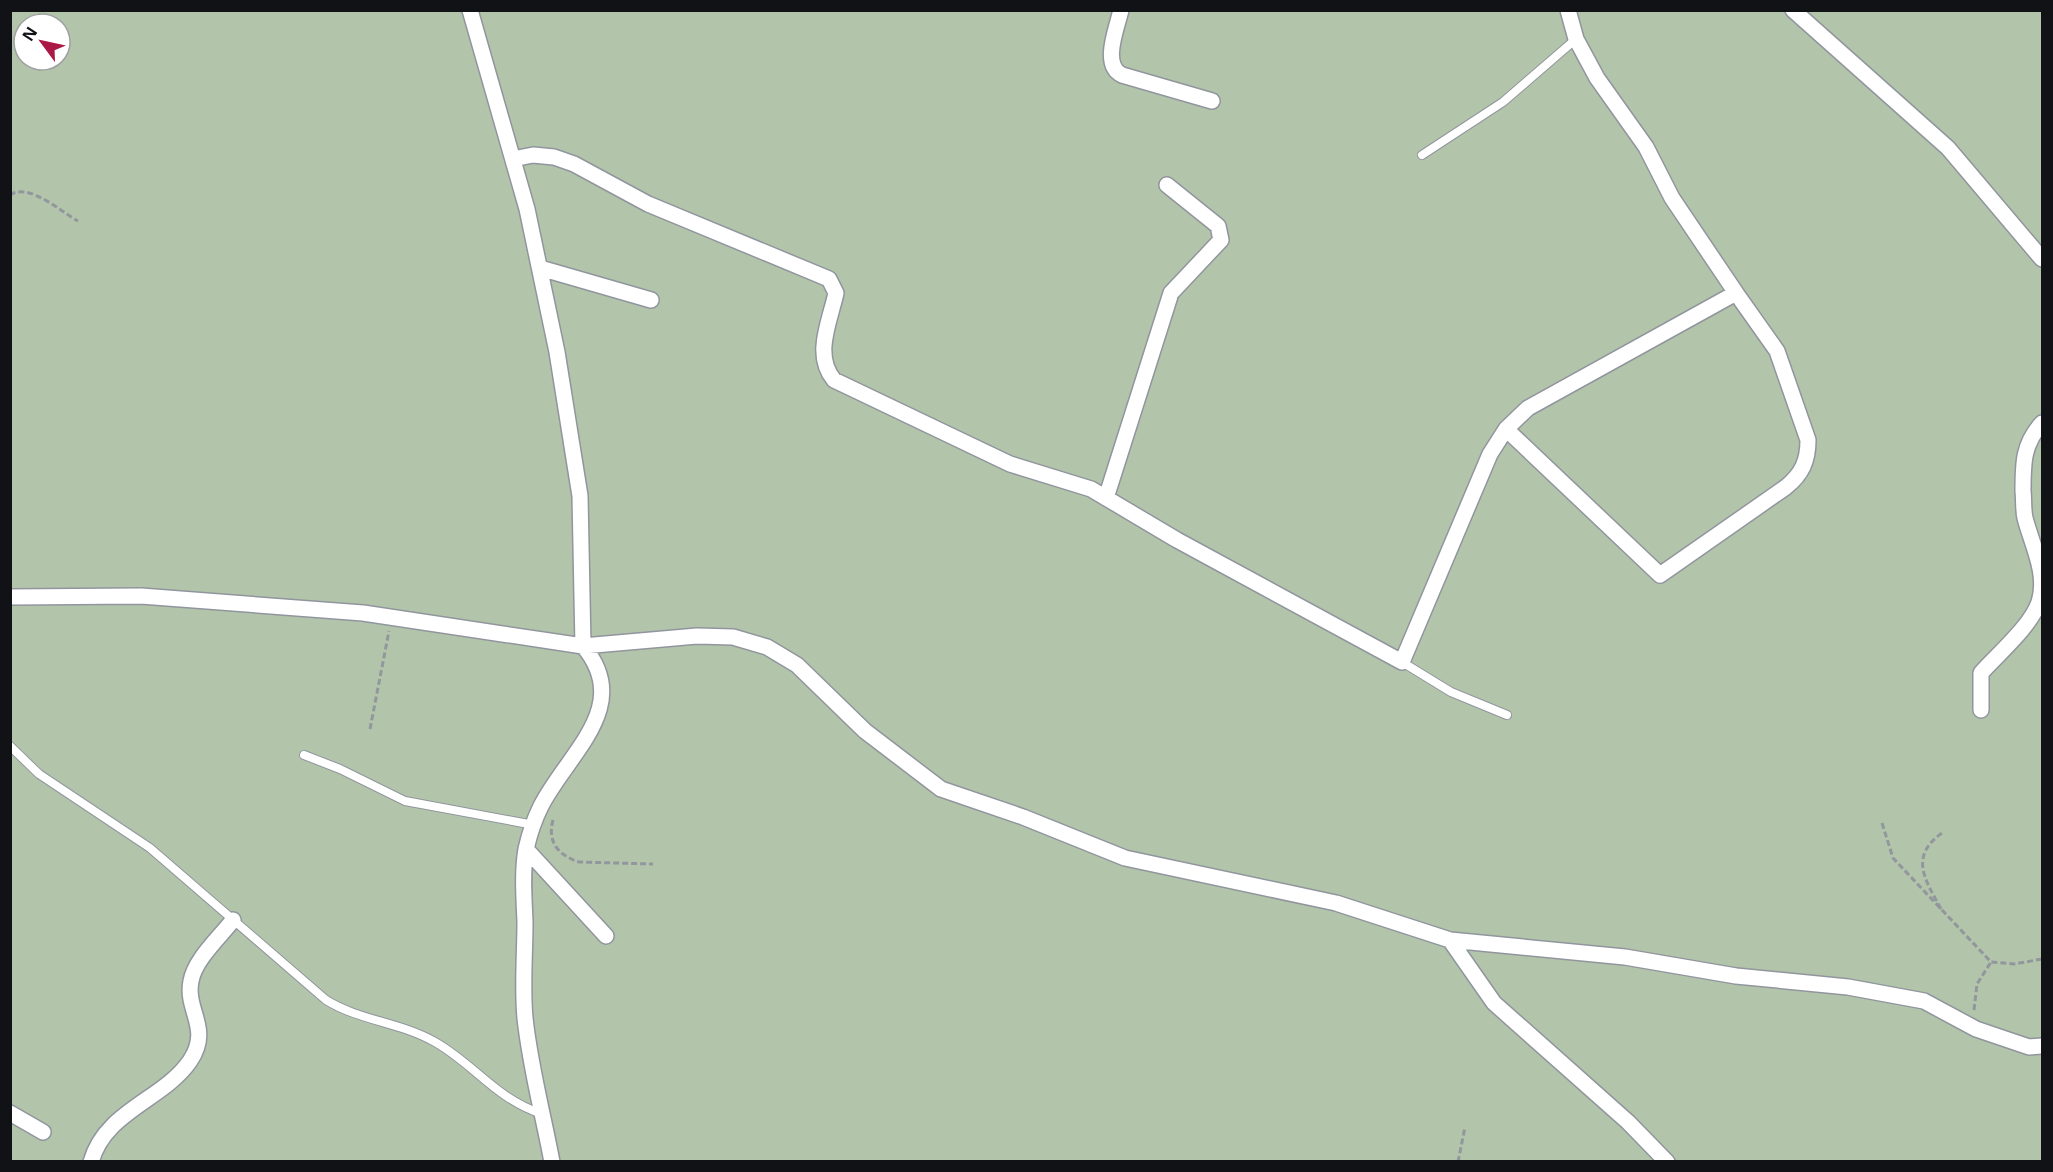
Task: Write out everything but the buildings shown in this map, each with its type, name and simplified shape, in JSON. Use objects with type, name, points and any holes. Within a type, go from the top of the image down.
[{"type":"street","points":[[470,10],[527,208],[557,352],[580,496],[583,646],[594,658],[601,674],[603,691],[601,708],[568,768],[541,806],[526,849],[525,1018],[552,1161]]},
{"type":"street","points":[[1121,10],[1111,60],[1113,69],[1122,75],[1212,101]]},
{"type":"street","points":[[1506,429],[1660,575],[1797,478],[1808,454],[1808,440],[1777,351],[1672,198],[1646,147],[1598,78],[1576,39],[1568,10]]},
{"type":"street","points":[[1793,10],[1948,148],[2043,259]]},
{"type":"street","points":[[513,159],[533,155],[554,157],[574,164],[648,204],[829,279],[836,293],[823,352],[823,362],[834,380],[1010,464],[1091,489],[1177,540],[1402,662],[1490,454],[1506,429],[1528,408],[1541,400],[1736,293]]},
{"type":"street","points":[[1106,498],[1172,293],[1221,240],[1218,226],[1167,185]]},
{"type":"street","points":[[540,268],[651,300]]},
{"type":"street","points":[[1981,710],[1981,673],[2030,619],[2039,602],[2042,584],[2040,565],[2024,515],[2023,462],[2026,447],[2043,423]]},
{"type":"street","points":[[10,597],[141,596],[392,617],[583,646],[697,636],[733,637],[767,647],[798,665],[865,731],[941,789],[1023,816],[1125,858],[1336,903],[1450,940],[1625,957],[1736,976],[1848,987],[1924,1001],[1976,1029],[2029,1047],[2043,1046]]},
{"type":"street","points":[[526,849],[606,936]]},
{"type":"street","points":[[91,1161],[99,1144],[117,1120],[174,1077],[190,1061],[200,1034],[190,991],[191,979],[197,967],[233,920]]},
{"type":"street","points":[[1450,940],[1494,1003],[1628,1122],[1667,1161]]},
{"type":"street","points":[[10,1113],[43,1132]]},
{"type":"lane","points":[[1422,155],[1503,102],[1576,39]]},
{"type":"lane","points":[[1402,662],[1451,692],[1507,715]]},
{"type":"lane","points":[[10,746],[39,774],[150,848],[326,1000],[360,1017],[403,1028],[433,1041],[500,1095],[543,1115]]},
{"type":"lane","points":[[304,755],[340,769],[405,801],[534,825]]},
{"type":"path","points":[[10,195],[16,191],[28,192],[78,221]]},
{"type":"path","points":[[370,729],[392,617]]},
{"type":"path","points":[[556,811],[551,838],[559,852],[568,859],[579,862],[652,864]]},
{"type":"path","points":[[1882,824],[1893,858],[1991,962],[2014,964],[2043,959]]},
{"type":"path","points":[[1941,833],[1926,847],[1922,867],[1924,877],[1943,913]]},
{"type":"path","points":[[1976,1029],[1974,1006],[1977,984],[1991,962]]},
{"type":"path","points":[[1458,1161],[1465,1127]]},
{"type":"green space","points":[[10,11],[2042,11],[2042,1161],[11,1161]]}]
